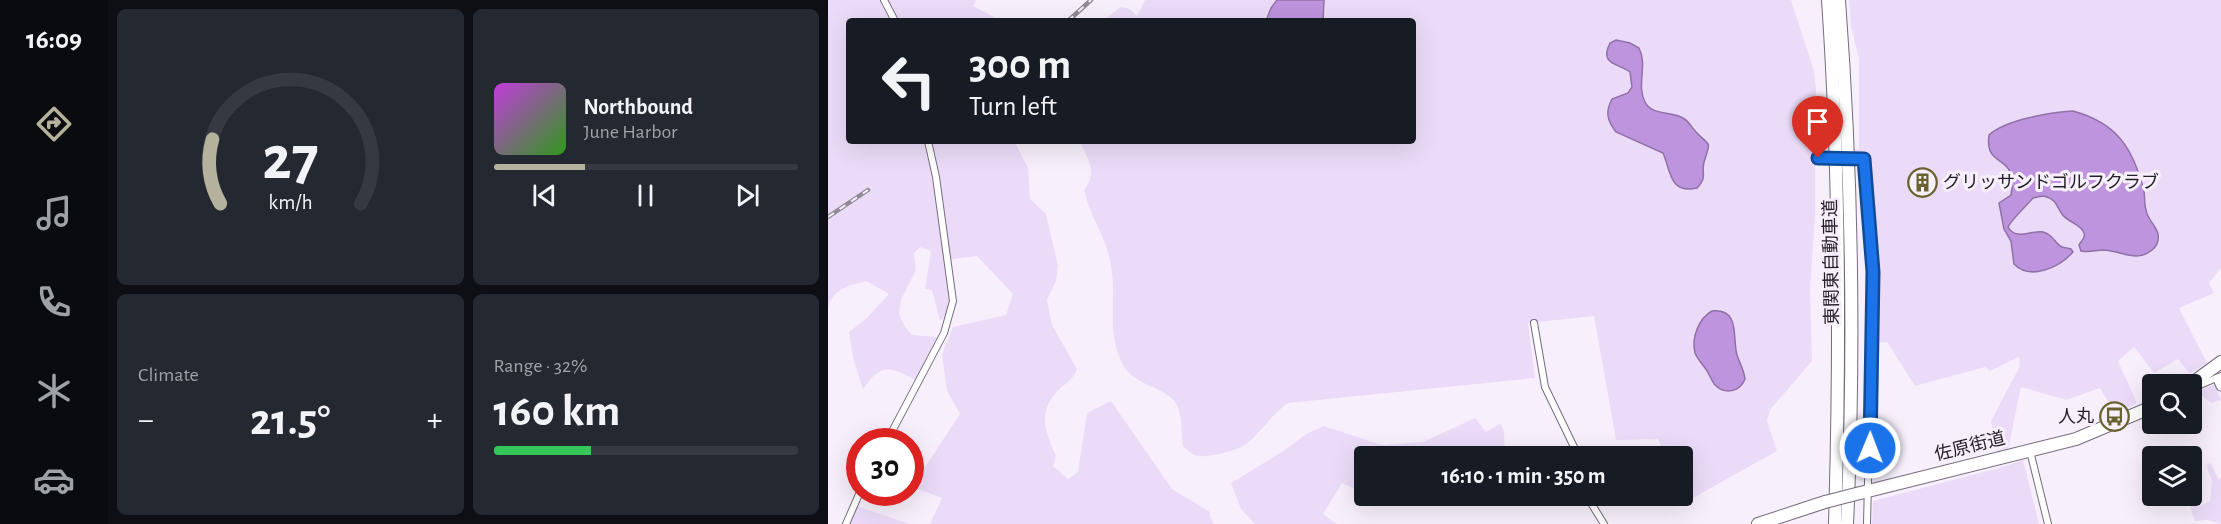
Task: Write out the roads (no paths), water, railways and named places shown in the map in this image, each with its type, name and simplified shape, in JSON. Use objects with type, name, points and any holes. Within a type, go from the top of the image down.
[{"type":"highway","name":"東関東自動車道","points":[[1828,0],[1836,139],[1838,394],[1835,524]]},
{"type":"highway","name":"東関東自動車道","points":[[1839,0],[1848,139],[1851,250],[1851,384],[1847,524]]},
{"type":"highway","points":[[2202,376],[2221,362]]},
{"type":"highway","name":"佐原街道","points":[[1758,524],[1825,502],[2092,434],[2142,412]]},
{"type":"street","points":[[884,0],[893,18]]},
{"type":"street","points":[[894,428],[944,333],[953,301],[936,177],[929,144]]},
{"type":"street","points":[[1818,158],[1859,157],[1864,159],[1873,272],[1865,492],[1867,524]]},
{"type":"street","points":[[1534,323],[1545,387],[1574,446]]},
{"type":"street","points":[[2202,384],[2220,380]]},
{"type":"street","points":[[2030,451],[2048,524]]},
{"type":"street","points":[[846,524],[854,506]]},
{"type":"street","points":[[1593,506],[1604,524]]},
{"type":"railway","points":[[1071,18],[1091,0]]},
{"type":"railway","points":[[828,217],[868,190]]},
{"type":"place","name":"グリッサンドゴルフクラブ","points":[[1922,183]]},
{"type":"place","name":"人丸","points":[[2115,417]]}]
